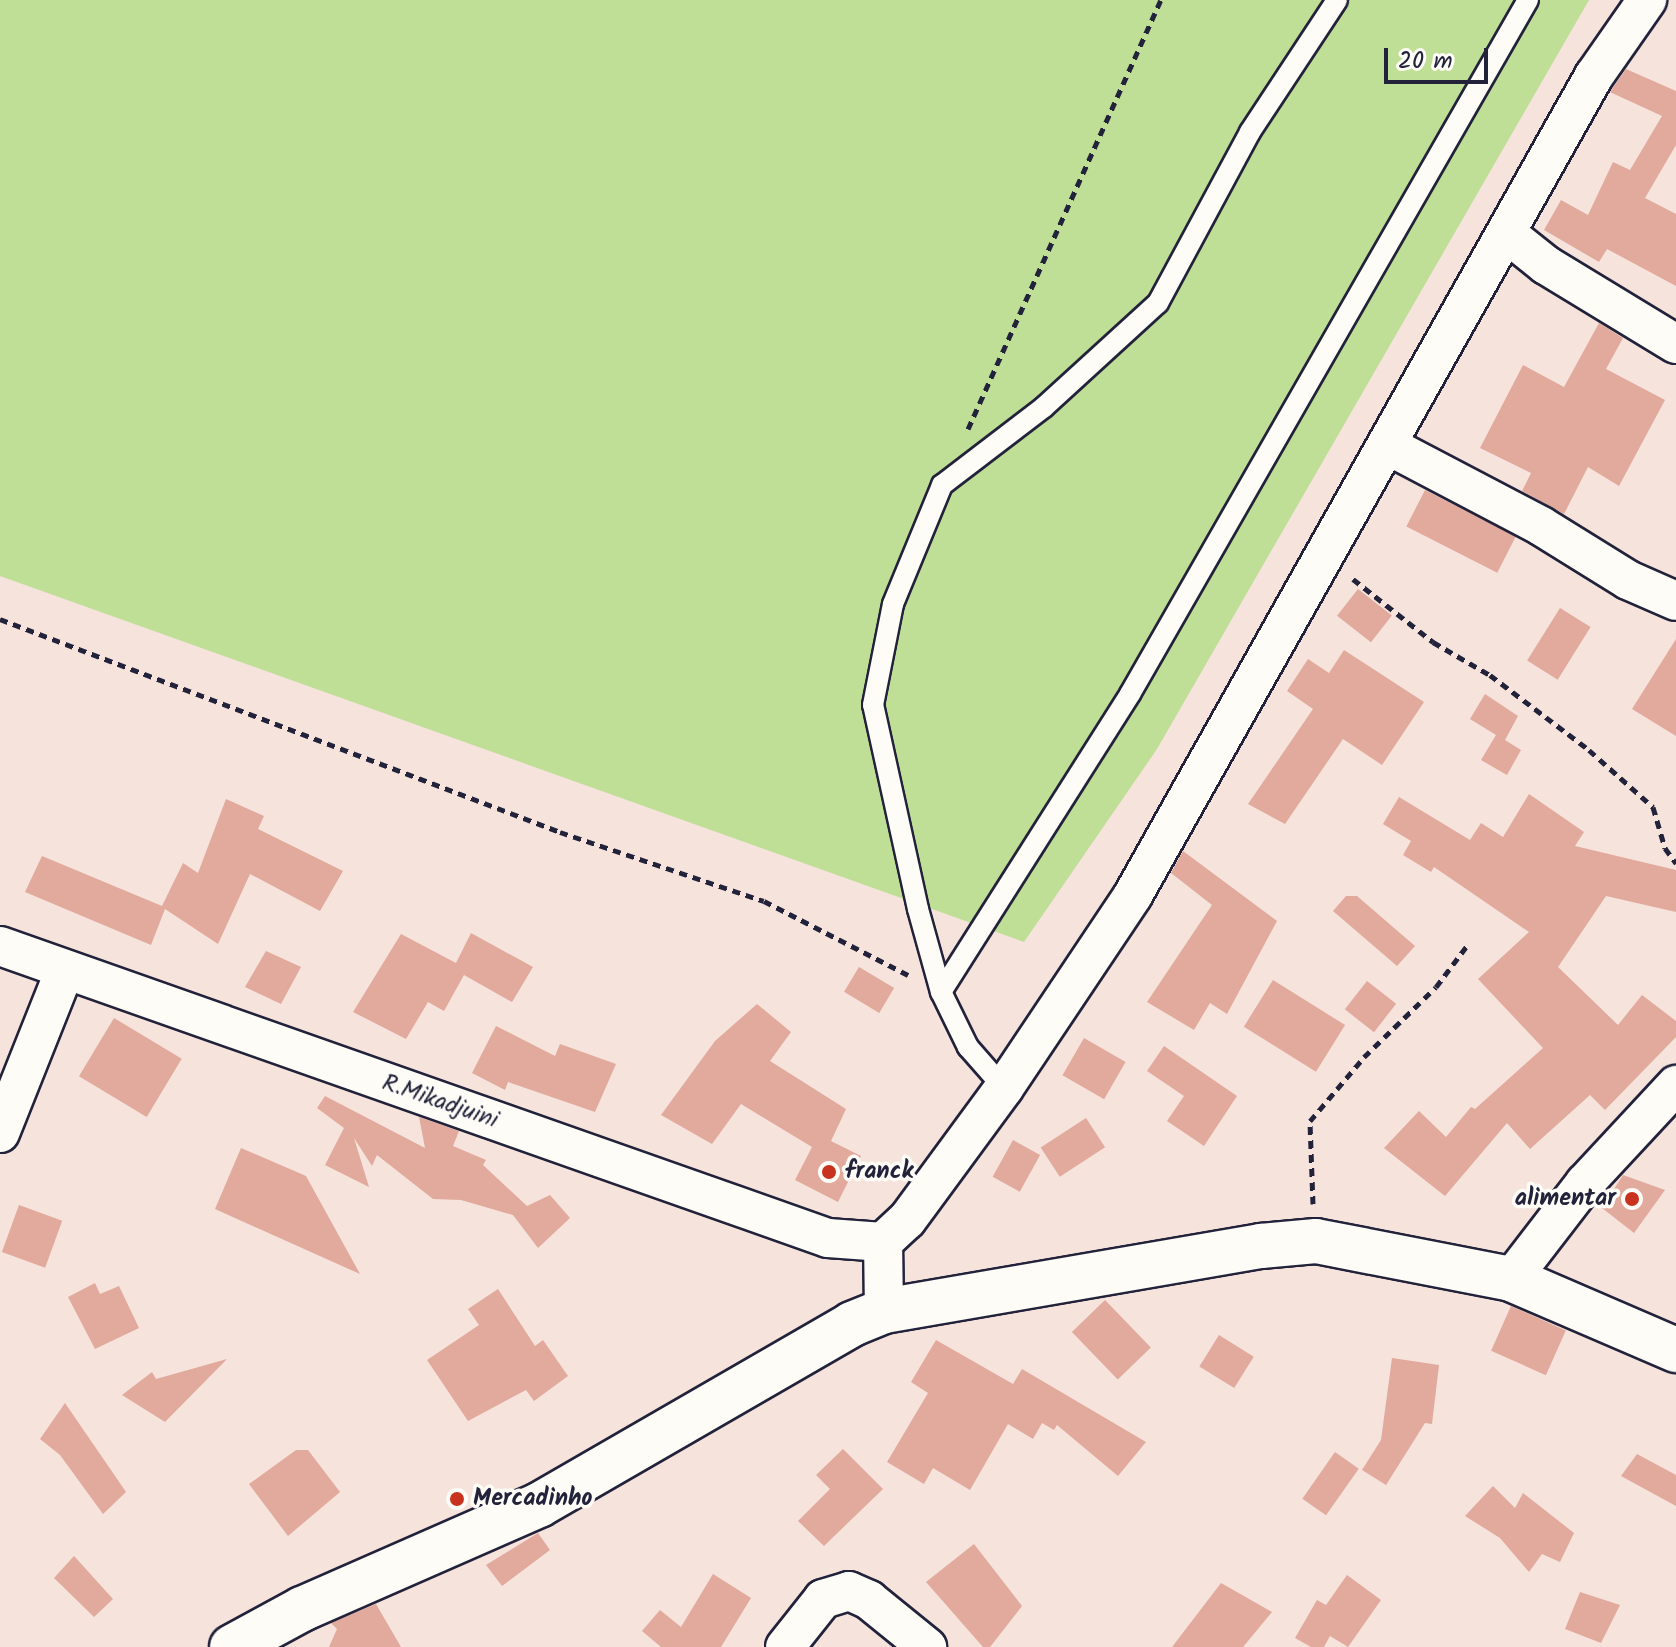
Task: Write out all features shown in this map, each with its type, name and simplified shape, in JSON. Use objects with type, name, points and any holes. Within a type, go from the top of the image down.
[{"type":"street","points":[[884,1311],[883,1242],[907,1220],[1004,1088],[1133,895],[1594,76],[1647,0]]},
{"type":"street","points":[[1506,233],[1546,265],[1676,344]]},
{"type":"street","points":[[1387,445],[1541,526],[1628,580],[1676,601]]},
{"type":"street","name":"R.Mikadjuini","points":[[0,946],[828,1238],[883,1242]]},
{"type":"street","points":[[0,1133],[65,970]]},
{"type":"street","points":[[1511,1279],[1585,1183],[1676,1085]]},
{"type":"street","points":[[232,1647],[302,1609],[539,1505],[852,1324],[884,1311],[1261,1246],[1316,1241],[1511,1279],[1676,1350]]},
{"type":"street","points":[[785,1647],[823,1599],[849,1591],[869,1600],[927,1647]]},
{"type":"lane","points":[[1004,1088],[968,1047],[941,992],[873,705],[893,604],[942,485],[1044,407],[1158,303],[1250,132],[1337,0]]},
{"type":"lane","points":[[941,992],[1130,694],[1528,0]]},
{"type":"path","points":[[942,485],[1161,0]]},
{"type":"path","points":[[1325,558],[1433,642],[1490,675],[1589,750],[1653,807],[1665,848],[1676,863]]},
{"type":"path","points":[[0,619],[560,832],[764,901],[941,992]]},
{"type":"path","points":[[1316,1241],[1310,1121],[1364,1057],[1436,987],[1469,943]]},
{"type":"green space","points":[[0,0],[1589,0],[1157,749],[1024,942],[0,576]]},
{"type":"building","points":[[1626,69],[1676,91],[1676,145],[1645,198],[1676,214],[1676,286],[1607,249],[1599,262],[1544,230],[1561,200],[1588,215],[1613,162],[1630,170],[1662,116],[1610,92]]},
{"type":"building","points":[[1599,323],[1623,338],[1606,369],[1665,400],[1619,486],[1588,467],[1564,514],[1522,491],[1531,473],[1480,448],[1523,365],[1564,387]]},
{"type":"building","points":[[1425,490],[1516,536],[1497,573],[1406,527]]},
{"type":"building","points":[[1358,589],[1392,615],[1371,642],[1337,616]]},
{"type":"building","points":[[1560,608],[1591,627],[1558,680],[1527,661]]},
{"type":"building","points":[[1676,639],[1676,736],[1632,709]]},
{"type":"building","points":[[1344,650],[1424,702],[1382,765],[1343,739],[1285,824],[1248,804],[1313,709],[1287,691],[1308,659],[1329,673]]},
{"type":"building","points":[[1485,694],[1518,716],[1505,740],[1521,750],[1507,775],[1481,760],[1496,735],[1470,719]]},
{"type":"building","points":[[1529,794],[1584,832],[1575,846],[1676,870],[1676,912],[1606,896],[1558,967],[1618,1025],[1642,995],[1676,1021],[1676,1037],[1605,1110],[1590,1095],[1530,1149],[1507,1123],[1445,1196],[1384,1148],[1419,1111],[1446,1137],[1471,1107],[1475,1109],[1543,1048],[1478,979],[1529,932],[1434,867],[1431,872],[1403,855],[1411,841],[1383,824],[1399,797],[1470,840],[1481,823],[1503,837]]},
{"type":"building","points":[[226,799],[264,816],[258,829],[343,871],[320,911],[250,874],[218,944],[165,909],[151,945],[25,892],[42,856],[162,906],[183,863],[198,873]]},
{"type":"building","points":[[1183,851],[1277,921],[1227,1014],[1210,1003],[1194,1030],[1147,1002],[1212,905],[1171,873]]},
{"type":"building","points":[[1346,896],[1357,896],[1415,946],[1397,966],[1333,911]]},
{"type":"building","points":[[471,933],[533,967],[512,1002],[464,975],[444,1011],[428,1002],[406,1039],[353,1012],[401,934],[456,963]]},
{"type":"building","points":[[266,951],[301,967],[281,1004],[245,987]]},
{"type":"building","points":[[859,967],[894,988],[879,1013],[844,992]]},
{"type":"building","points":[[1273,980],[1345,1025],[1316,1072],[1244,1027]]},
{"type":"building","points":[[1367,981],[1396,1004],[1374,1032],[1345,1009]]},
{"type":"building","points":[[757,1004],[791,1032],[770,1061],[846,1109],[831,1141],[861,1156],[838,1202],[795,1180],[812,1147],[741,1104],[712,1144],[661,1115],[715,1041]]},
{"type":"building","points":[[114,1018],[182,1059],[147,1117],[79,1076]]},
{"type":"building","points":[[496,1026],[555,1056],[560,1044],[616,1064],[595,1112],[508,1082],[505,1090],[472,1073]]},
{"type":"building","points":[[1084,1038],[1126,1062],[1104,1099],[1062,1075]]},
{"type":"building","points":[[1164,1046],[1237,1096],[1204,1146],[1167,1121],[1184,1096],[1147,1071]]},
{"type":"building","points":[[325,1096],[425,1148],[419,1117],[459,1131],[453,1146],[486,1160],[483,1165],[527,1206],[550,1195],[570,1218],[538,1248],[513,1215],[461,1200],[433,1199],[377,1155],[372,1166],[354,1138],[369,1187],[325,1165],[344,1128],[317,1108]]},
{"type":"building","points":[[1086,1118],[1105,1147],[1060,1177],[1041,1147]]},
{"type":"building","points":[[1013,1140],[1040,1155],[1020,1192],[993,1177]]},
{"type":"building","points":[[241,1148],[306,1176],[360,1274],[215,1209]]},
{"type":"building","name":"alimentar","points":[[1623,1175],[1665,1190],[1634,1233],[1602,1208]]},
{"type":"building","points":[[19,1205],[62,1221],[45,1268],[2,1252]]},
{"type":"building","points":[[95,1283],[100,1294],[119,1286],[139,1328],[95,1349],[68,1297]]},
{"type":"building","points":[[498,1289],[535,1346],[543,1340],[568,1376],[534,1401],[526,1390],[468,1421],[427,1360],[479,1325],[468,1309]]},
{"type":"building","points":[[1105,1300],[1151,1347],[1118,1379],[1072,1332]]},
{"type":"building","points":[[1511,1306],[1566,1330],[1546,1375],[1491,1351]]},
{"type":"building","points":[[1219,1335],[1254,1357],[1234,1388],[1199,1366]]},
{"type":"building","points":[[936,1340],[1013,1384],[1022,1369],[1146,1442],[1118,1476],[1057,1425],[1054,1430],[1042,1423],[1033,1439],[1008,1424],[970,1490],[933,1468],[924,1484],[887,1462],[928,1393],[911,1382]]},
{"type":"building","points":[[1392,1358],[1439,1365],[1432,1424],[1425,1423],[1386,1485],[1362,1470],[1381,1440]]},
{"type":"building","points":[[227,1359],[165,1422],[122,1395],[152,1372],[156,1379]]},
{"type":"building","points":[[65,1403],[126,1492],[103,1514],[60,1455],[40,1439]]},
{"type":"building","points":[[843,1449],[883,1489],[824,1546],[798,1521],[830,1489],[816,1475]]},
{"type":"building","points":[[296,1450],[308,1450],[340,1492],[288,1536],[249,1484]]},
{"type":"building","points":[[1335,1452],[1359,1469],[1326,1515],[1302,1499]]},
{"type":"building","points":[[1637,1454],[1676,1475],[1676,1506],[1621,1476]]},
{"type":"building","points":[[1493,1486],[1515,1508],[1523,1493],[1574,1533],[1560,1562],[1542,1554],[1529,1572],[1500,1538],[1465,1516]]},
{"type":"building","points":[[538,1533],[550,1550],[502,1586],[486,1565]]},
{"type":"building","points":[[974,1544],[1022,1606],[990,1647],[983,1647],[926,1582]]},
{"type":"building","points":[[74,1556],[113,1599],[94,1617],[54,1578]]},
{"type":"building","points":[[713,1574],[751,1598],[721,1647],[661,1647],[642,1631],[660,1610],[681,1627]]},
{"type":"building","points":[[1347,1575],[1381,1600],[1348,1647],[1330,1636],[1324,1647],[1311,1647],[1295,1638],[1317,1600],[1326,1605]]},
{"type":"building","points":[[1221,1583],[1272,1612],[1243,1647],[1172,1647]]},
{"type":"building","points":[[1580,1592],[1620,1605],[1601,1643],[1565,1629]]},
{"type":"building","points":[[376,1604],[401,1647],[329,1647],[337,1629],[331,1623]]},
{"type":"place","name":"franck","points":[[829,1172]]},
{"type":"place","name":"alimentar","points":[[1632,1199]]},
{"type":"place","name":"Mercadinho","points":[[457,1499]]}]
